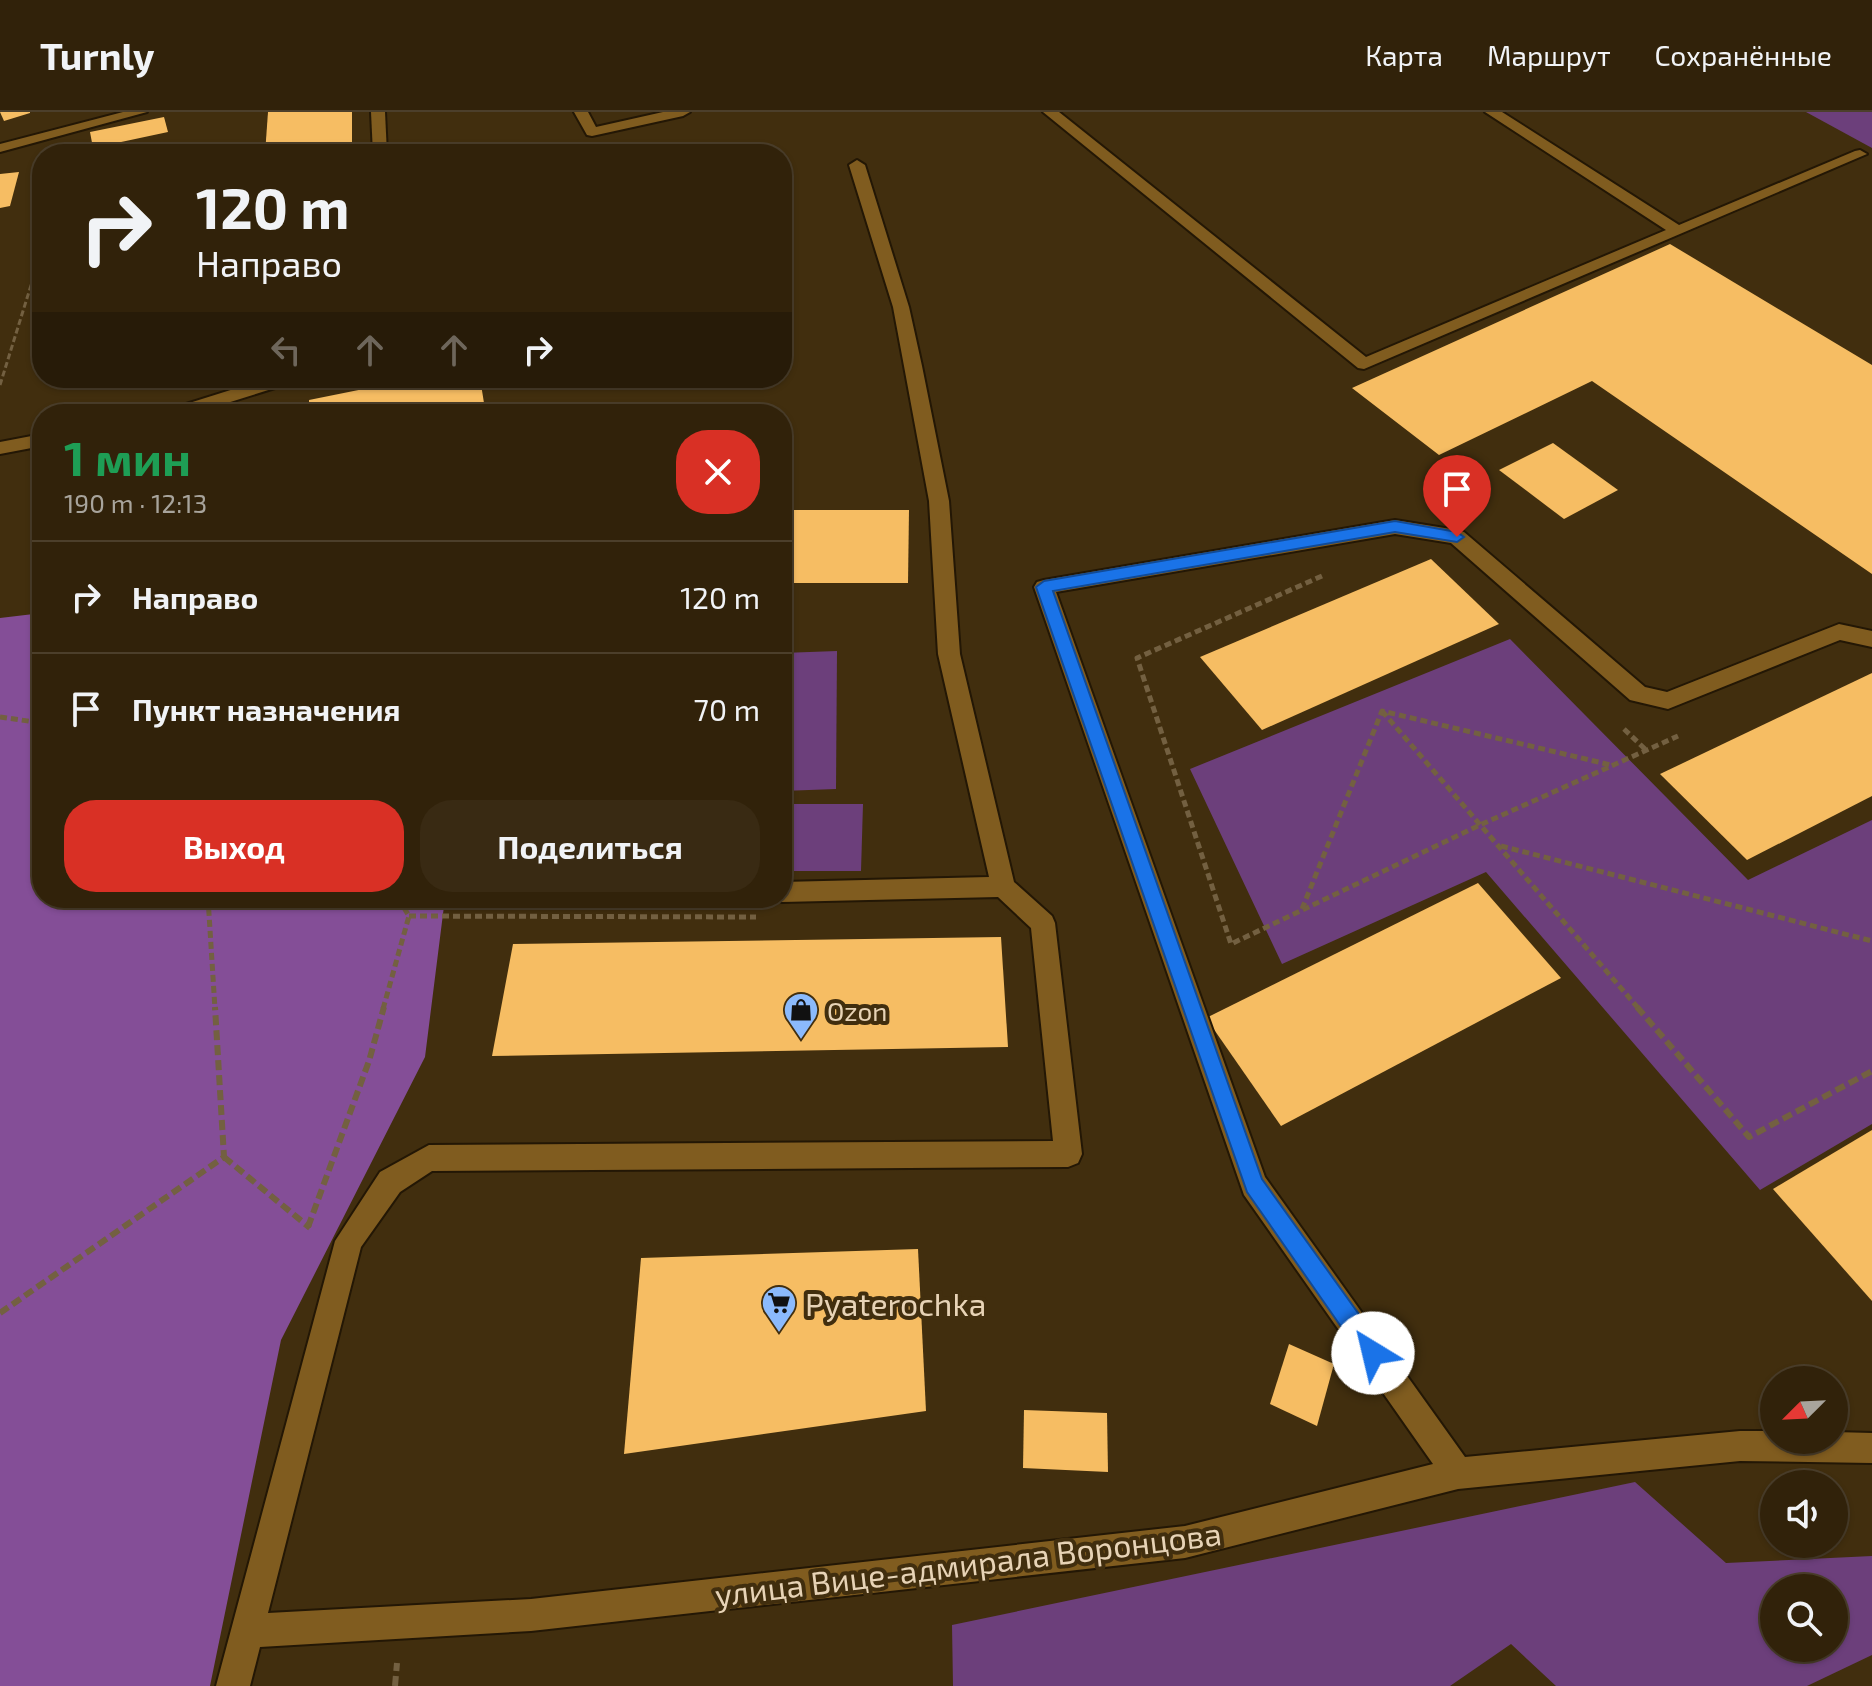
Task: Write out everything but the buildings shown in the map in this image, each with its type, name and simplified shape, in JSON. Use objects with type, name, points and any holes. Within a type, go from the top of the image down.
[{"type":"street","points":[[0,148],[140,112]]},
{"type":"street","points":[[378,112],[380,144]]},
{"type":"street","points":[[581,112],[592,132],[683,112]]},
{"type":"street","points":[[1050,112],[1364,364],[1860,154]]},
{"type":"street","points":[[1492,112],[1676,230]]},
{"type":"street","points":[[233,1686],[349,1241],[390,1182],[429,1158],[1068,1154],[1043,923],[1003,887],[949,654],[939,501],[913,366],[901,307],[857,165]]},
{"type":"street","points":[[205,404],[256,388]]},
{"type":"street","points":[[0,448],[32,442]]},
{"type":"street","points":[[1458,1473],[1254,1185],[1044,587],[1395,527],[1457,537],[1638,694],[1668,701],[1839,632],[1872,639]]},
{"type":"street","points":[[792,892],[1003,887]]},
{"type":"street","name":"улица Вице-адмирала Воронцова","points":[[248,1631],[531,1615],[1185,1542],[1458,1473],[1740,1446],[1872,1448]]},
{"type":"path","points":[[0,385],[32,282]]},
{"type":"path","points":[[1335,571],[1137,658],[1231,944],[1480,825],[1688,731]]},
{"type":"path","points":[[1302,910],[1382,711]]},
{"type":"path","points":[[1382,711],[1611,765]]},
{"type":"path","points":[[1382,711],[1749,1137],[1872,1071]]},
{"type":"path","points":[[0,717],[32,722]]},
{"type":"path","points":[[1613,718],[1646,750]]},
{"type":"path","points":[[1499,845],[1872,941]]},
{"type":"path","points":[[209,908],[224,1157],[308,1227],[349,1241]]},
{"type":"path","points":[[308,1227],[369,1061],[409,916],[404,908]]},
{"type":"path","points":[[409,916],[759,917]]},
{"type":"path","points":[[0,1313],[224,1157]]},
{"type":"shaded area","points":[[1806,112],[1872,112],[1872,148]]},
{"type":"shaded area","points":[[32,614],[32,908],[444,908],[425,1057],[281,1340],[210,1686],[0,1686],[0,618]]},
{"type":"shaded area","points":[[1510,639],[1748,880],[1872,820],[1872,1124],[1760,1190],[1486,872],[1282,964],[1190,769]]},
{"type":"shaded area","points":[[837,651],[836,789],[792,791],[792,653]]},
{"type":"shaded area","points":[[792,804],[863,804],[861,871],[792,871]]},
{"type":"shaded area","points":[[1635,1482],[1726,1563],[1872,1556],[1872,1655],[1807,1686],[1556,1686],[1511,1644],[1450,1686],[953,1686],[952,1625]]},
{"type":"place","name":"Ozon","points":[[801,1041]]},
{"type":"place","name":"Pyaterochka","points":[[779,1334]]},
{"type":"route","points":[[1373,1353],[1254,1185],[1044,587],[1395,527],[1457,537]]}]
